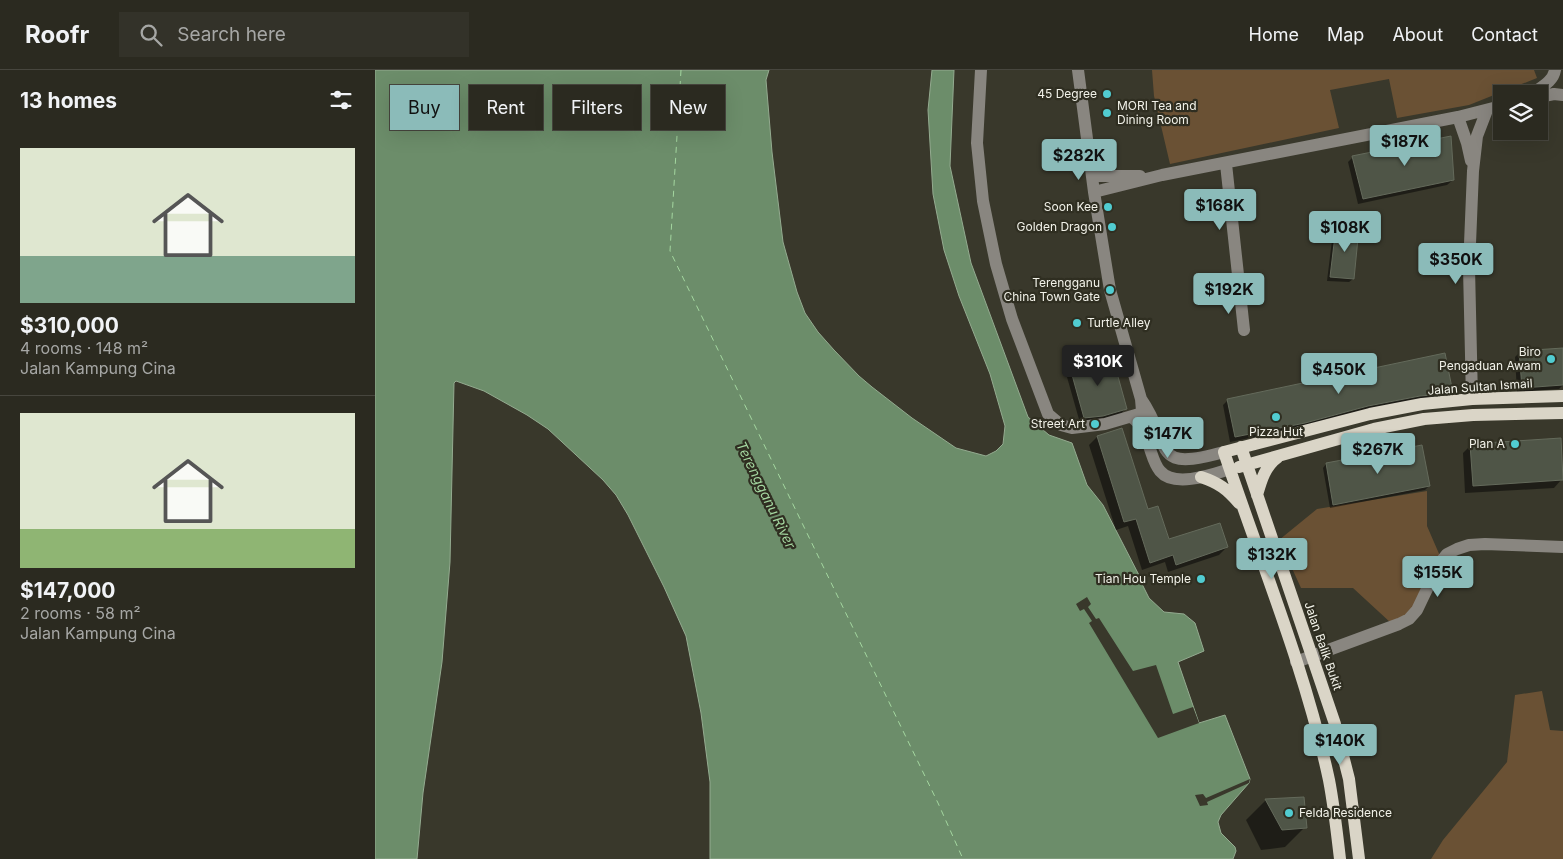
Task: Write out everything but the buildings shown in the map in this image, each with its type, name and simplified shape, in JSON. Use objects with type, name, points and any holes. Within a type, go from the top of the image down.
[{"type":"main road","name":"Jalan Sultan Ismail","points":[[1224,452],[1371,414],[1422,404],[1472,399],[1563,396]]},
{"type":"main road","points":[[1230,470],[1375,430],[1424,419],[1473,415],[1563,413]]},
{"type":"main road","name":"Jalan Balik Bukit","points":[[1241,447],[1335,724],[1349,778],[1359,859]]},
{"type":"main road","points":[[1224,452],[1317,729],[1328,775],[1340,859]]},
{"type":"main road","points":[[1257,495],[1262,477],[1271,461],[1279,456]]},
{"type":"main road","points":[[1201,477],[1223,486],[1243,506]]},
{"type":"street","points":[[981,70],[977,143],[983,201],[996,264],[1012,319],[1048,414],[1061,425],[1073,428],[1105,424],[1132,417],[1142,412],[1141,399],[1111,290],[1094,192],[1078,70]]},
{"type":"street","points":[[1545,85],[1553,77],[1555,70]]},
{"type":"street","points":[[1548,95],[1563,95]]},
{"type":"street","points":[[1094,192],[1162,176],[1458,117],[1493,108]]},
{"type":"street","points":[[1472,399],[1469,268],[1473,171],[1477,136],[1487,110]]},
{"type":"street","points":[[1458,117],[1467,143],[1473,171]]},
{"type":"street","points":[[1226,164],[1244,330]]},
{"type":"street","points":[[1092,176],[1162,176]]},
{"type":"street","points":[[1141,399],[1151,413],[1162,446],[1174,458],[1188,460],[1224,452]]},
{"type":"street","points":[[1132,417],[1143,428],[1158,469],[1164,476],[1174,480],[1187,479],[1230,470]]},
{"type":"street","points":[[1296,662],[1409,619],[1417,610],[1439,564],[1447,554],[1457,549],[1469,545],[1485,544],[1563,547]]},
{"type":"shaded area","points":[[1152,70],[1534,70],[1537,78],[1519,85],[1493,85],[1493,95],[1469,105],[1397,118],[1389,79],[1330,90],[1339,128],[1170,164],[1154,96]]},
{"type":"shaded area","points":[[1427,491],[1427,526],[1440,556],[1411,612],[1391,623],[1353,588],[1301,588],[1279,540],[1317,509]]},
{"type":"shaded area","points":[[1542,691],[1550,730],[1563,731],[1563,859],[1431,859],[1443,840],[1507,762],[1515,695]]},
{"type":"water","name":"Terengganu River","points":[[375,70],[769,70],[766,80],[772,152],[783,242],[805,313],[834,350],[872,387],[912,418],[956,448],[986,456],[996,451],[1003,444],[1005,426],[990,374],[959,296],[944,250],[933,194],[928,110],[932,70],[954,70],[950,166],[971,263],[1028,417],[1049,435],[1072,443],[1087,485],[1103,505],[1149,598],[1164,612],[1184,614],[1195,623],[1204,651],[1178,662],[1199,723],[1225,715],[1250,779],[1249,783],[1221,815],[1218,822],[1221,833],[1235,847],[1236,851],[1233,859],[710,859],[710,782],[701,713],[686,636],[628,515],[616,495],[603,480],[548,429],[484,391],[456,381],[454,383],[450,562],[442,662],[423,793],[417,859],[375,859]]},
{"type":"pier","points":[[1087,597],[1091,604],[1088,607],[1096,619],[1099,618],[1133,671],[1156,665],[1173,714],[1193,707],[1199,723],[1158,738],[1089,623],[1092,621],[1084,609],[1080,611],[1076,604]]},
{"type":"pier","points":[[1250,779],[1249,783],[1207,802],[1208,805],[1200,806],[1195,795],[1203,794],[1206,798]]},
{"type":"ferry route","points":[[681,70],[670,251],[938,803],[963,859]]},
{"type":"place","name":"45 Degree","points":[[1107,94]]},
{"type":"place","name":"MORI Tea and Dining Room","points":[[1107,113]]},
{"type":"place","name":"Soon Kee","points":[[1108,207]]},
{"type":"place","name":"Golden Dragon","points":[[1112,227]]},
{"type":"place","name":"Terengganu China Town Gate","points":[[1110,290]]},
{"type":"place","name":"Turtle Alley","points":[[1077,323]]},
{"type":"place","name":"Biro Pengaduan Awam","points":[[1551,359]]},
{"type":"place","name":"Pizza Hut","points":[[1276,417]]},
{"type":"place","name":"Street Art","points":[[1095,424]]},
{"type":"place","name":"Plan A","points":[[1515,444]]},
{"type":"place","name":"Tian Hou Temple","points":[[1201,579]]},
{"type":"place","name":"Felda Residence","points":[[1289,813]]}]
